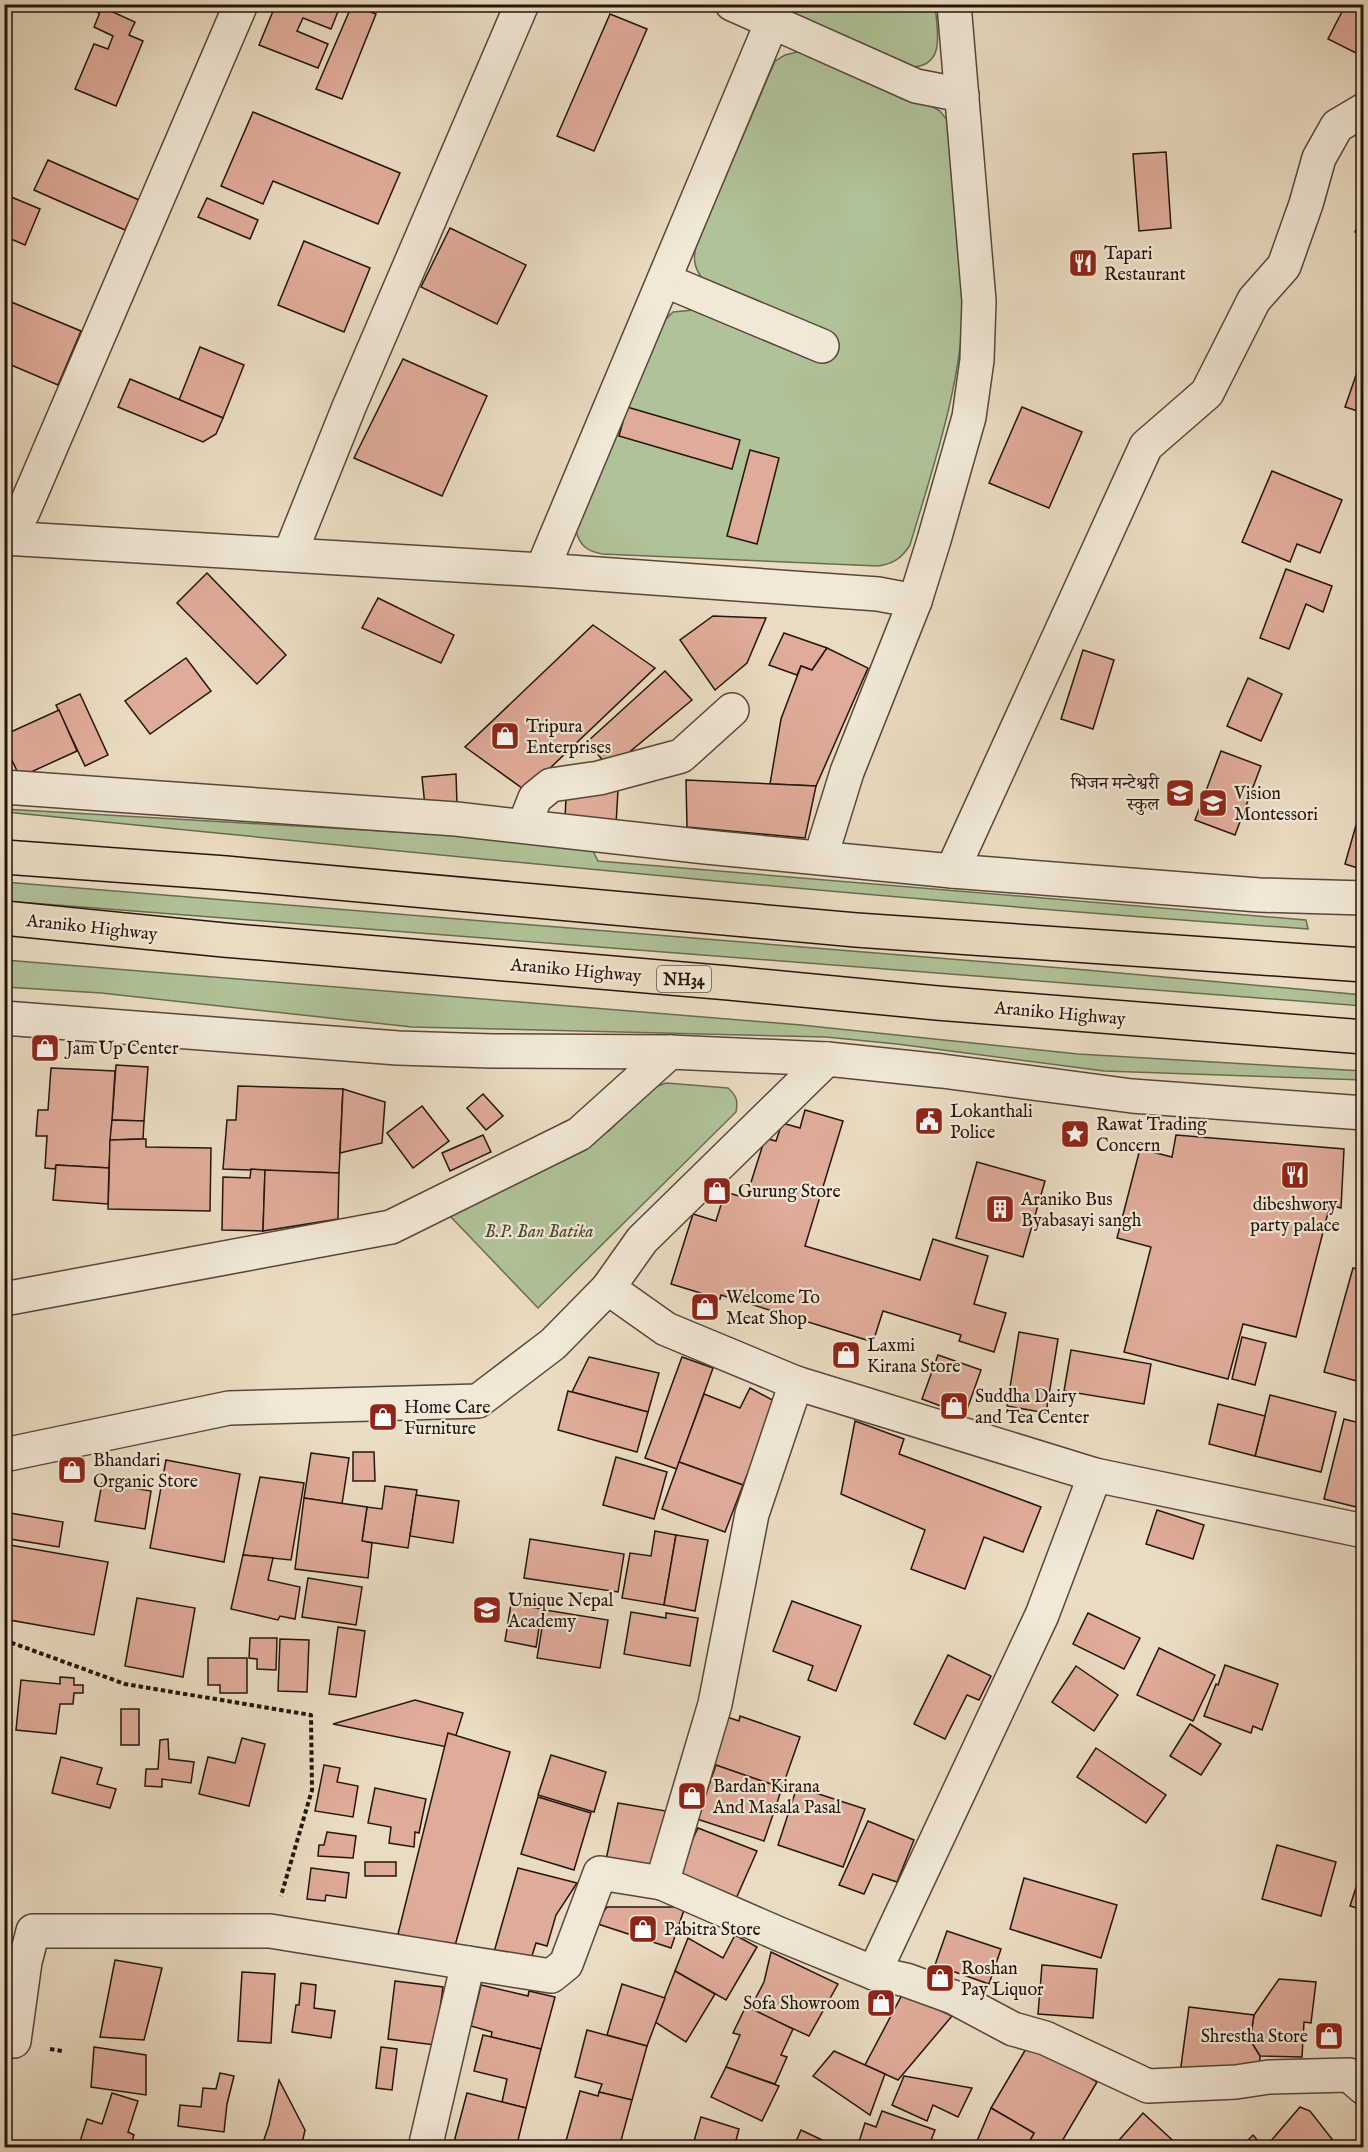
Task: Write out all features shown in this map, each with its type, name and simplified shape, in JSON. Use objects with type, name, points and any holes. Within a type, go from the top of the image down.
[{"type":"highway","points":[[4,857],[226,873],[856,930],[1364,963]]},
{"type":"highway","name":"Araniko Highway","points":[[4,918],[224,940],[937,1003],[1364,1037]]},
{"type":"street","points":[[4,532],[15,524],[23,512],[240,4]]},
{"type":"street","points":[[290,554],[349,407],[522,4]]},
{"type":"street","points":[[732,4],[916,86],[963,95]]},
{"type":"street","points":[[825,843],[847,772],[915,601],[969,417],[977,360],[979,301],[954,4]]},
{"type":"street","points":[[543,570],[772,22]]},
{"type":"street","points":[[952,871],[1146,446],[1207,393],[1254,300],[1284,266],[1306,204],[1319,158],[1337,126],[1364,110]]},
{"type":"street","points":[[664,280],[822,346]]},
{"type":"street","points":[[4,538],[543,570],[879,594],[915,601]]},
{"type":"street","points":[[524,826],[535,798],[550,785],[599,778],[681,756],[732,710]]},
{"type":"street","points":[[4,787],[456,819],[706,848],[952,871],[1259,895],[1364,898]]},
{"type":"street","points":[[4,1018],[398,1048],[670,1052],[827,1059],[942,1071],[1132,1096],[1364,1113]]},
{"type":"street","points":[[4,1299],[391,1227],[579,1134],[670,1052]]},
{"type":"street","points":[[4,1455],[229,1408],[478,1401],[553,1344],[608,1288],[642,1240],[827,1059]]},
{"type":"street","points":[[608,1288],[666,1329],[796,1383],[1095,1475],[1364,1532]]},
{"type":"street","points":[[662,1883],[714,1704],[753,1514],[796,1383]]},
{"type":"street","points":[[874,1972],[1042,1614],[1095,1475]]},
{"type":"street","points":[[14,2041],[25,1962],[33,1931],[270,1931],[550,1976],[566,1964],[600,1873],[662,1883],[874,1972],[906,1980],[953,1997],[1013,2029],[1045,2038],[1148,2086],[1236,2082],[1269,2077],[1348,2075],[1364,2088]]},
{"type":"street","points":[[425,2148],[468,1964]]},
{"type":"path","points":[[4,1640],[125,1684],[311,1715],[312,1790],[270,1931]]},
{"type":"green space","points":[[764,5],[935,5],[938,36],[935,54],[930,61],[910,67]]},
{"type":"green space","points":[[797,52],[807,54],[933,107],[940,111],[948,121],[964,298],[962,330],[945,423],[910,545],[897,560],[878,566],[602,554],[592,551],[582,544],[576,531],[663,322],[673,312],[693,310],[702,278],[695,263],[696,246],[775,61]]},
{"type":"green space","points":[[4,809],[589,843],[598,861],[1306,920],[1308,929],[982,904],[656,875],[5,812]]},
{"type":"green space","points":[[4,882],[1086,970],[1363,995],[1363,1006],[5,901]]},
{"type":"green space","points":[[5,960],[801,1025],[1078,1054],[1363,1071],[1363,1080],[1104,1071],[826,1037],[412,1027],[101,993],[5,987]]},
{"type":"green space","name":"B.P. Ban Batika","points":[[666,1083],[728,1088],[736,1099],[736,1112],[538,1308],[450,1216],[585,1147],[610,1130],[652,1088]]},
{"type":"building","points":[[80,4],[105,4],[101,14]]},
{"type":"building","points":[[276,4],[341,4],[331,29],[303,18],[297,31],[328,44],[318,68],[259,45]]},
{"type":"building","points":[[1346,4],[1364,12],[1364,57],[1328,39]]},
{"type":"building","points":[[352,5],[376,14],[342,99],[316,89]]},
{"type":"building","points":[[102,7],[135,22],[129,35],[143,41],[116,106],[75,89],[94,44],[108,49],[113,36],[94,27]]},
{"type":"building","points":[[610,14],[647,29],[594,151],[557,136]]},
{"type":"building","points":[[253,112],[400,173],[378,224],[273,181],[263,204],[221,186]]},
{"type":"building","points":[[1166,152],[1171,228],[1139,231],[1133,154]]},
{"type":"building","points":[[48,160],[139,200],[125,230],[34,190]]},
{"type":"building","points":[[4,194],[40,209],[25,245],[4,236]]},
{"type":"building","points":[[207,198],[258,220],[250,239],[198,217]]},
{"type":"building","points":[[1364,213],[1364,236],[1355,232]]},
{"type":"building","points":[[450,228],[526,265],[497,324],[421,287]]},
{"type":"building","points":[[304,241],[370,268],[344,332],[278,305]]},
{"type":"building","points":[[4,299],[81,331],[58,385],[4,362]]},
{"type":"building","points":[[200,347],[244,365],[223,418],[179,400]]},
{"type":"building","points":[[1364,352],[1364,413],[1345,407]]},
{"type":"building","points":[[403,359],[487,396],[442,496],[354,458]]},
{"type":"building","points":[[130,379],[223,418],[216,434],[203,442],[118,407]]},
{"type":"building","points":[[627,407],[740,440],[732,469],[619,436]]},
{"type":"building","points":[[1022,407],[1082,432],[1049,508],[989,483]]},
{"type":"building","points":[[750,450],[779,458],[757,544],[727,536]]},
{"type":"building","points":[[1272,471],[1342,500],[1320,553],[1297,544],[1290,562],[1242,542]]},
{"type":"building","points":[[1286,569],[1332,586],[1323,612],[1306,604],[1289,649],[1260,638]]},
{"type":"building","points":[[207,573],[286,655],[257,684],[177,603]]},
{"type":"building","points":[[378,598],[454,635],[441,663],[362,628]]},
{"type":"building","points":[[713,616],[766,618],[747,663],[715,690],[680,640]]},
{"type":"building","points":[[593,625],[655,668],[526,791],[465,747]]},
{"type":"building","points":[[784,633],[827,648],[812,670],[801,666],[797,675],[769,665]]},
{"type":"building","points":[[827,648],[868,668],[816,786],[770,784],[781,719],[801,666],[812,670]]},
{"type":"building","points":[[1083,650],[1114,660],[1093,729],[1061,719]]},
{"type":"building","points":[[186,658],[211,691],[150,734],[125,701]]},
{"type":"building","points":[[665,671],[692,700],[609,769],[588,741]]},
{"type":"building","points":[[1248,678],[1282,694],[1261,741],[1227,726]]},
{"type":"building","points":[[80,694],[108,755],[85,766],[56,705]]},
{"type":"building","points":[[59,710],[77,751],[20,777],[4,744],[4,735]]},
{"type":"building","points":[[1221,751],[1261,766],[1235,835],[1195,820]]},
{"type":"building","points":[[456,774],[457,804],[425,806],[422,777]]},
{"type":"building","points":[[686,780],[816,786],[805,838],[687,827]]},
{"type":"building","points":[[618,790],[616,825],[565,818],[566,798]]},
{"type":"building","points":[[1358,818],[1364,819],[1364,870],[1345,864]]},
{"type":"building","points":[[116,1065],[148,1067],[144,1121],[112,1120]]},
{"type":"building","points":[[51,1068],[115,1071],[109,1168],[56,1165],[55,1169],[45,1168],[47,1136],[36,1136],[38,1110],[48,1110]]},
{"type":"building","points":[[238,1086],[343,1089],[339,1173],[223,1169],[227,1120],[236,1120]]},
{"type":"building","points":[[343,1089],[385,1102],[382,1143],[340,1153]]},
{"type":"building","points":[[483,1094],[503,1116],[486,1130],[467,1108]]},
{"type":"building","points":[[422,1106],[449,1141],[413,1168],[387,1133]]},
{"type":"building","points":[[805,1110],[843,1121],[805,1246],[920,1280],[933,1239],[988,1256],[974,1304],[1006,1313],[994,1352],[959,1341],[961,1335],[883,1311],[873,1342],[721,1295],[720,1299],[671,1284],[693,1214],[716,1221],[725,1192],[746,1198],[765,1138],[776,1141],[782,1123],[800,1128]]},
{"type":"building","points":[[112,1120],[144,1121],[143,1139],[110,1140]]},
{"type":"building","points":[[483,1135],[491,1152],[450,1171],[442,1153]]},
{"type":"building","points":[[1176,1135],[1344,1149],[1341,1208],[1330,1205],[1296,1337],[1243,1324],[1228,1379],[1124,1352],[1151,1247],[1117,1238],[1140,1149],[1172,1157]]},
{"type":"building","points":[[146,1139],[146,1147],[211,1148],[210,1211],[108,1209],[110,1140]]},
{"type":"building","name":"Araniko Bus Byabasayi sangh","points":[[977,1162],[1045,1181],[1023,1257],[956,1238]]},
{"type":"building","points":[[56,1165],[109,1168],[108,1204],[53,1200]]},
{"type":"building","points":[[251,1169],[265,1170],[263,1231],[222,1230],[223,1177],[250,1178]]},
{"type":"building","points":[[265,1170],[339,1173],[338,1219],[263,1231]]},
{"type":"building","points":[[1353,1268],[1364,1271],[1364,1383],[1324,1372]]},
{"type":"building","points":[[1019,1332],[1058,1339],[1046,1413],[1007,1406]]},
{"type":"building","points":[[1242,1337],[1266,1343],[1255,1385],[1232,1379]]},
{"type":"building","points":[[1071,1350],[1151,1364],[1144,1404],[1064,1391]]},
{"type":"building","points":[[938,1355],[981,1370],[965,1415],[922,1399]]},
{"type":"building","points":[[589,1357],[659,1373],[648,1412],[572,1392]]},
{"type":"building","points":[[682,1357],[713,1368],[677,1469],[645,1458]]},
{"type":"building","points":[[750,1388],[776,1402],[743,1485],[679,1462],[704,1394],[740,1408]]},
{"type":"building","points":[[568,1391],[648,1412],[637,1452],[558,1430]]},
{"type":"building","points":[[1270,1395],[1336,1412],[1321,1472],[1255,1456]]},
{"type":"building","points":[[1218,1404],[1265,1416],[1255,1456],[1209,1444]]},
{"type":"building","points":[[1344,1419],[1364,1424],[1364,1509],[1324,1499]]},
{"type":"building","points":[[855,1421],[904,1439],[899,1454],[1041,1507],[1023,1552],[984,1537],[965,1589],[911,1569],[925,1530],[841,1494]]},
{"type":"building","points":[[353,1452],[374,1452],[375,1481],[353,1481]]},
{"type":"building","points":[[311,1453],[349,1458],[342,1504],[304,1498]]},
{"type":"building","points":[[616,1457],[667,1472],[654,1519],[603,1505]]},
{"type":"building","points":[[166,1460],[240,1474],[224,1562],[150,1548]]},
{"type":"building","points":[[679,1462],[743,1485],[725,1532],[662,1509]]},
{"type":"building","points":[[260,1477],[304,1483],[291,1560],[243,1555]]},
{"type":"building","points":[[102,1483],[151,1491],[145,1529],[95,1521]]},
{"type":"building","points":[[385,1486],[417,1490],[408,1548],[362,1541],[367,1507],[382,1509]]},
{"type":"building","points":[[416,1495],[459,1501],[453,1543],[410,1536]]},
{"type":"building","points":[[304,1498],[367,1507],[362,1541],[372,1543],[368,1578],[295,1569]]},
{"type":"building","points":[[1157,1510],[1204,1525],[1193,1559],[1146,1544]]},
{"type":"building","points":[[4,1512],[63,1522],[59,1547],[4,1538]]},
{"type":"building","points":[[655,1531],[676,1535],[664,1605],[622,1598],[630,1553],[651,1556]]},
{"type":"building","points":[[676,1535],[708,1540],[695,1611],[664,1605]]},
{"type":"building","points":[[530,1539],[624,1554],[618,1592],[524,1578]]},
{"type":"building","points":[[4,1544],[108,1562],[94,1635],[4,1619]]},
{"type":"building","points":[[243,1555],[273,1558],[268,1580],[300,1587],[295,1619],[280,1616],[278,1620],[231,1609]]},
{"type":"building","points":[[308,1578],[362,1587],[356,1625],[302,1617]]},
{"type":"building","points":[[137,1598],[195,1608],[183,1677],[125,1666]]},
{"type":"building","points":[[792,1601],[861,1626],[836,1691],[808,1680],[813,1666],[773,1651]]},
{"type":"building","points":[[511,1604],[542,1609],[536,1647],[505,1641]]},
{"type":"building","points":[[545,1610],[608,1620],[600,1668],[537,1658]]},
{"type":"building","points":[[631,1612],[666,1618],[666,1613],[698,1618],[690,1666],[624,1654]]},
{"type":"building","points":[[1088,1613],[1140,1638],[1124,1669],[1073,1644]]},
{"type":"building","points":[[338,1627],[365,1631],[356,1697],[329,1694]]},
{"type":"building","points":[[250,1638],[277,1638],[276,1670],[257,1669],[257,1659],[249,1658]]},
{"type":"building","points":[[280,1639],[309,1640],[307,1692],[278,1691]]},
{"type":"building","points":[[1159,1648],[1215,1675],[1193,1721],[1137,1695]]},
{"type":"building","points":[[948,1655],[991,1676],[979,1700],[967,1695],[945,1739],[914,1724]]},
{"type":"building","points":[[208,1658],[247,1658],[247,1693],[220,1693],[220,1685],[208,1685]]},
{"type":"building","points":[[1225,1665],[1278,1684],[1262,1730],[1253,1726],[1251,1733],[1204,1716]]},
{"type":"building","points":[[1076,1666],[1118,1695],[1094,1731],[1052,1702]]},
{"type":"building","points":[[60,1677],[74,1678],[74,1685],[83,1685],[83,1693],[74,1693],[73,1704],[60,1704],[56,1734],[16,1730],[21,1680],[60,1684]]},
{"type":"building","points":[[415,1700],[463,1713],[452,1748],[333,1724]]},
{"type":"building","points":[[121,1709],[139,1709],[139,1745],[121,1745]]},
{"type":"building","points":[[724,1716],[739,1721],[740,1716],[800,1737],[782,1788],[709,1763]]},
{"type":"building","points":[[1190,1724],[1221,1744],[1201,1775],[1170,1756]]},
{"type":"building","points":[[448,1733],[510,1752],[454,1949],[398,1934]]},
{"type":"building","points":[[242,1738],[265,1744],[249,1806],[199,1794],[208,1757],[235,1763]]},
{"type":"building","points":[[168,1739],[169,1759],[194,1762],[191,1783],[162,1779],[162,1787],[145,1786],[146,1769],[158,1769],[160,1740]]},
{"type":"building","points":[[1096,1748],[1166,1795],[1146,1823],[1077,1777]]},
{"type":"building","points":[[551,1755],[606,1772],[594,1812],[538,1795]]},
{"type":"building","points":[[61,1757],[102,1768],[97,1784],[116,1789],[110,1808],[52,1793]]},
{"type":"building","points":[[324,1765],[340,1768],[337,1782],[358,1786],[353,1817],[315,1811]]},
{"type":"building","points":[[716,1765],[782,1788],[764,1841],[697,1819]]},
{"type":"building","points":[[797,1787],[865,1809],[843,1867],[778,1845]]},
{"type":"building","points":[[375,1788],[426,1799],[419,1833],[415,1832],[414,1847],[389,1843],[391,1827],[368,1823]]},
{"type":"building","points":[[538,1797],[591,1813],[574,1870],[521,1854]]},
{"type":"building","points":[[618,1803],[672,1812],[654,1870],[606,1860]]},
{"type":"building","points":[[868,1821],[914,1840],[897,1882],[873,1874],[864,1894],[839,1885]]},
{"type":"building","points":[[698,1828],[757,1851],[735,1901],[676,1874]]},
{"type":"building","points":[[327,1832],[356,1836],[353,1858],[318,1856],[319,1845],[324,1845]]},
{"type":"building","points":[[1277,1845],[1336,1862],[1321,1916],[1262,1899]]},
{"type":"building","points":[[365,1862],[396,1862],[396,1876],[365,1876]]},
{"type":"building","points":[[311,1868],[349,1873],[346,1898],[326,1895],[325,1901],[307,1899]]},
{"type":"building","points":[[518,1868],[577,1883],[556,1915],[547,1946],[536,1943],[530,1962],[494,1952]]},
{"type":"building","points":[[1361,1872],[1364,1873],[1364,1910],[1350,1906]]},
{"type":"building","points":[[1024,1878],[1117,1905],[1101,1958],[1010,1929]]},
{"type":"building","points":[[607,1907],[685,1907],[671,1948],[595,1923]]},
{"type":"building","points":[[947,1931],[1001,1949],[989,1984],[935,1965]]},
{"type":"building","points":[[735,1935],[757,1947],[726,2000],[675,1971],[688,1938],[723,1958]]},
{"type":"building","points":[[771,1952],[838,1984],[809,2036],[750,2009],[764,1982]]},
{"type":"building","points":[[115,1960],[162,1968],[144,2040],[100,2037]]},
{"type":"building","points":[[1042,1965],[1097,1969],[1093,2018],[1038,2014]]},
{"type":"building","points":[[675,1971],[715,1994],[686,2042],[655,2022]]},
{"type":"building","points":[[242,1972],[275,1974],[271,2043],[238,2041]]},
{"type":"building","points":[[1279,1979],[1316,1982],[1311,2023],[1304,2022],[1302,2057],[1260,2056],[1250,2040],[1254,2015]]},
{"type":"building","points":[[395,1981],[443,1987],[435,2045],[388,2039]]},
{"type":"building","points":[[301,1983],[316,1985],[314,2008],[335,2011],[331,2038],[292,2032],[296,2005],[299,2005]]},
{"type":"building","points":[[622,1984],[665,1998],[647,2046],[607,2035]]},
{"type":"building","points":[[481,1985],[528,1996],[529,1991],[555,1997],[541,2049],[491,2037],[492,2032],[471,2026]]},
{"type":"building","points":[[903,1993],[952,2016],[898,2080],[865,2065]]},
{"type":"building","points":[[746,2006],[793,2029],[781,2055],[787,2057],[775,2084],[726,2067],[740,2035],[733,2033]]},
{"type":"building","points":[[1189,2007],[1254,2015],[1250,2040],[1260,2056],[1259,2073],[1179,2081]]},
{"type":"building","points":[[587,2030],[647,2046],[632,2100],[599,2092],[602,2084],[575,2077]]},
{"type":"building","points":[[483,2035],[541,2049],[526,2108],[502,2102],[507,2079],[474,2071]]},
{"type":"building","points":[[1030,2042],[1097,2082],[1058,2148],[1033,2148],[1028,2144],[1034,2133],[991,2108]]},
{"type":"building","points":[[94,2047],[146,2055],[146,2095],[91,2087]]},
{"type":"building","points":[[381,2047],[397,2049],[392,2090],[376,2088]]},
{"type":"building","points":[[834,2051],[885,2074],[870,2115],[813,2076]]},
{"type":"building","points":[[726,2067],[779,2086],[762,2121],[711,2097]]},
{"type":"building","points":[[220,2073],[234,2076],[227,2104],[224,2132],[178,2126],[180,2105],[201,2107],[203,2088],[216,2089]]},
{"type":"building","points":[[904,2076],[972,2088],[958,2117],[933,2105],[927,2121],[892,2105]]},
{"type":"building","points":[[279,2080],[305,2130],[301,2148],[261,2148],[269,2125]]},
{"type":"building","points":[[580,2091],[598,2096],[599,2092],[632,2100],[619,2148],[564,2148]]},
{"type":"building","points":[[112,2093],[138,2101],[128,2132],[134,2135],[130,2148],[78,2148],[87,2119],[102,2124]]},
{"type":"building","points":[[467,2093],[526,2108],[516,2148],[477,2148],[454,2142]]},
{"type":"building","points":[[1300,2107],[1310,2111],[1339,2148],[1274,2148],[1270,2142]]},
{"type":"building","points":[[991,2108],[1034,2133],[1028,2144],[1033,2148],[974,2148]]},
{"type":"building","points":[[882,2111],[935,2130],[928,2148],[857,2148],[865,2123],[876,2127]]},
{"type":"building","points":[[1143,2113],[1181,2148],[1112,2148]]},
{"type":"building","points":[[701,2117],[739,2129],[734,2148],[692,2148]]},
{"type":"building","points":[[801,2130],[839,2148],[793,2148]]},
{"type":"building","points":[[1253,2135],[1264,2148],[1240,2148]]},
{"type":"building","points":[[9,2140],[31,2148],[7,2148]]},
{"type":"place","name":"Tapari Restaurant","points":[[1083,263]]},
{"type":"place","name":"Tripura Enterprises","points":[[505,736]]},
{"type":"place","name":"भिजन मन्टेश्वरी स्कुल","points":[[1180,793]]},
{"type":"place","name":"Vision Montessori","points":[[1213,803]]},
{"type":"place","name":"Jam Up Center","points":[[45,1048]]},
{"type":"place","name":"Lokanthali Police","points":[[929,1121]]},
{"type":"place","name":"Rawat Trading Concern","points":[[1075,1134]]},
{"type":"place","name":"dibeshwory party palace","points":[[1295,1175]]},
{"type":"place","name":"Gurung Store","points":[[717,1191]]},
{"type":"place","name":"Araniko Bus Byabasayi sangh","points":[[1000,1209]]},
{"type":"place","name":"Welcome To Meat Shop","points":[[705,1307]]},
{"type":"place","name":"Laxmi Kirana Store","points":[[846,1355]]},
{"type":"place","name":"Suddha Dairy and Tea Center","points":[[954,1406]]},
{"type":"place","name":"Home Care Furniture","points":[[383,1417]]},
{"type":"place","name":"Bhandari Organic Store","points":[[72,1470]]},
{"type":"place","name":"Unique Nepal Academy","points":[[487,1610]]},
{"type":"place","name":"Bardan Kirana And Masala Pasal","points":[[692,1796]]},
{"type":"place","name":"Pabitra Store","points":[[643,1929]]},
{"type":"place","name":"Roshan Pay Liquor","points":[[940,1978]]},
{"type":"place","name":"Sofa Showroom","points":[[881,2003]]},
{"type":"place","name":"Shrestha Store","points":[[1329,2036]]}]
